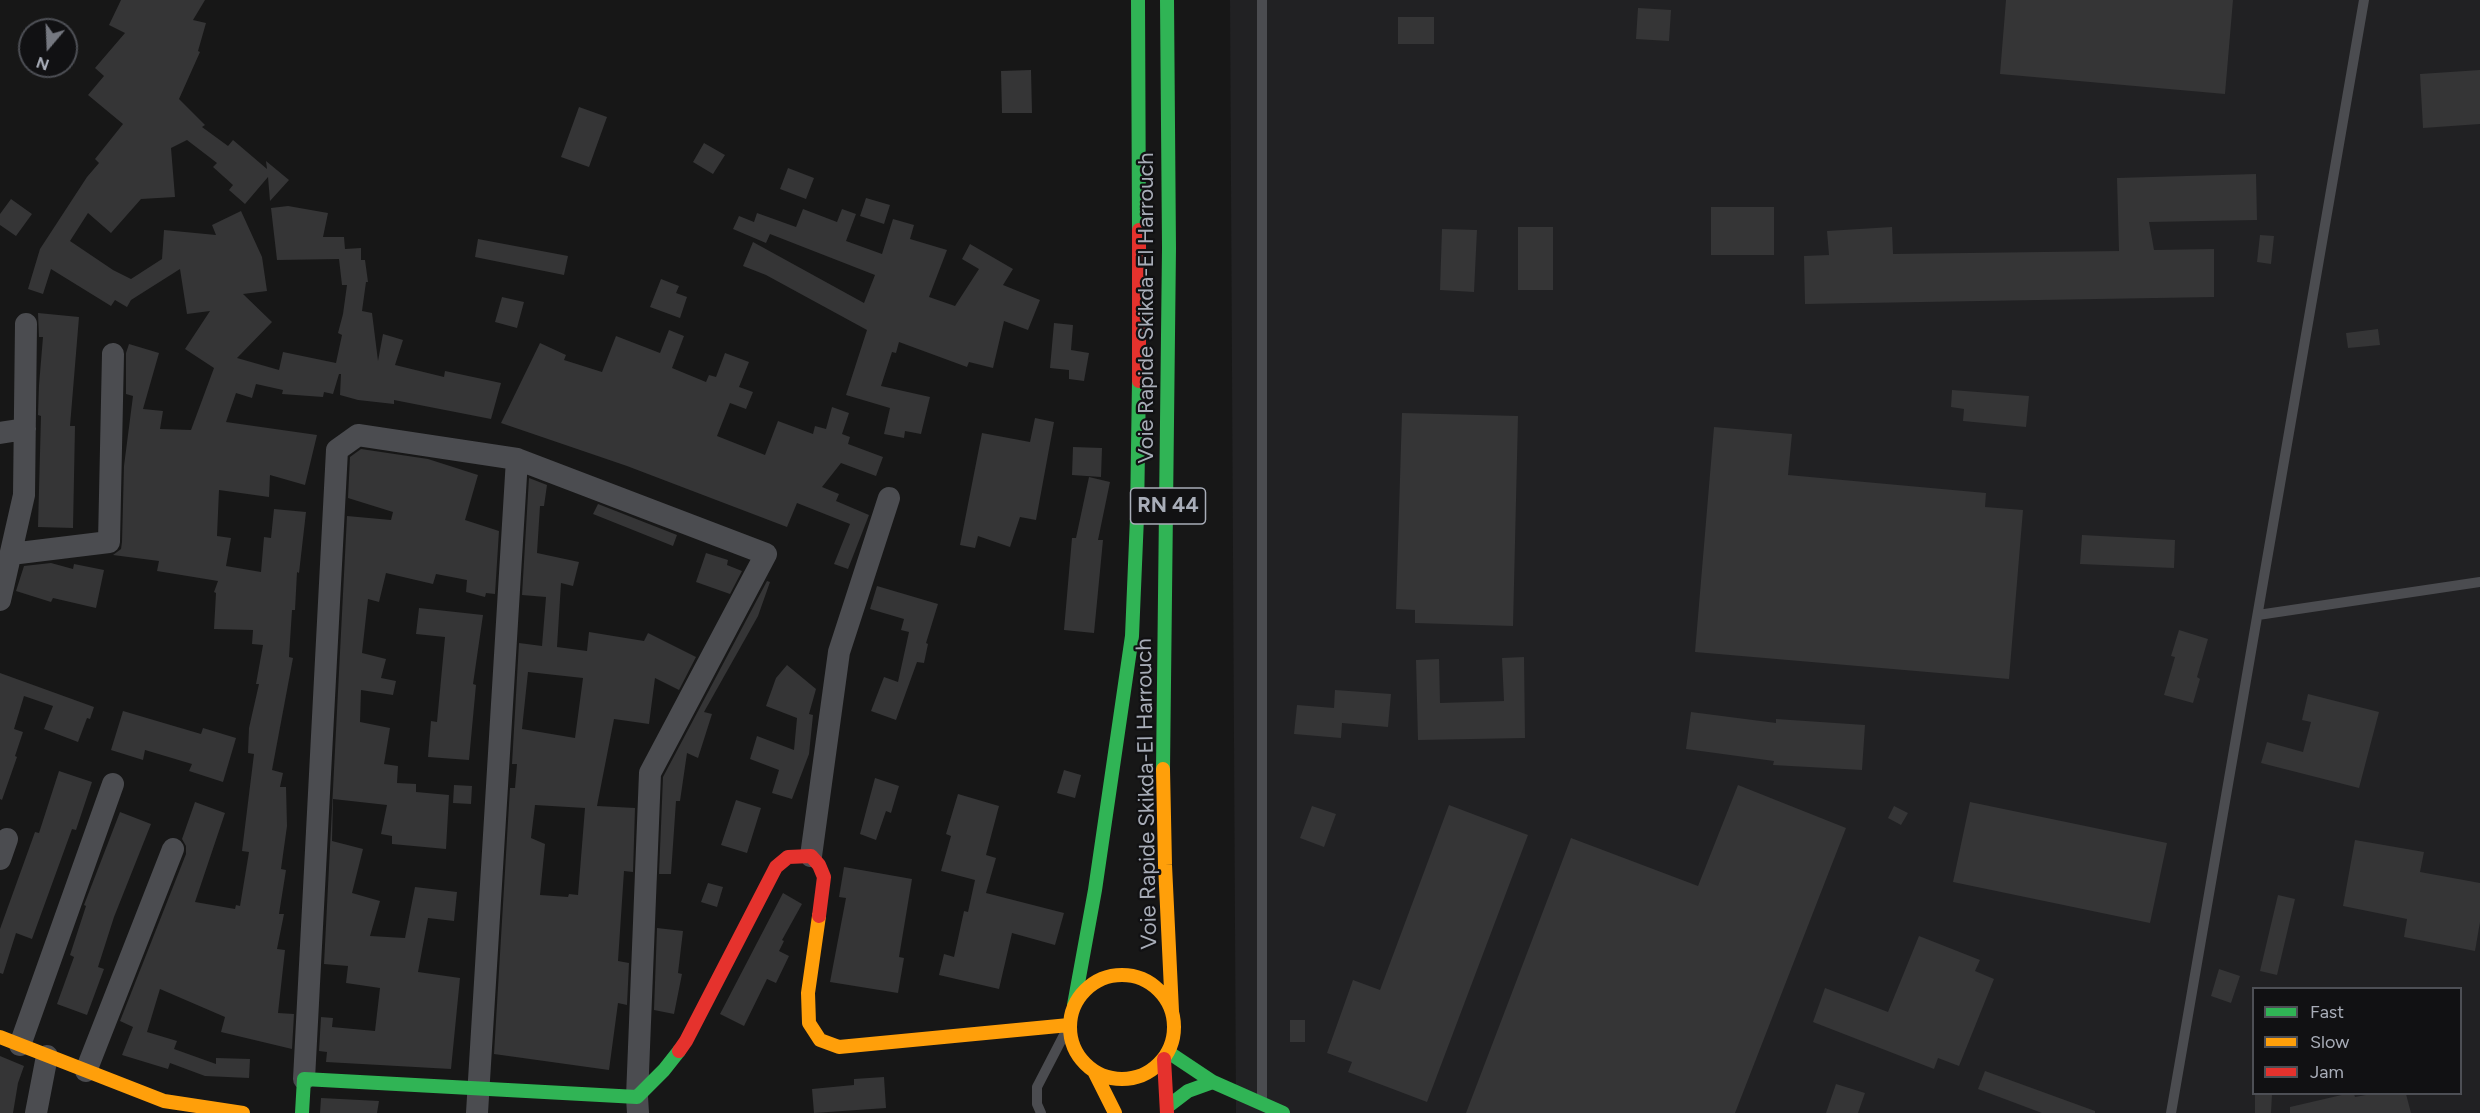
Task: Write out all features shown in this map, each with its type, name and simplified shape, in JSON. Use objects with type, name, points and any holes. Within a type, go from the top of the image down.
[{"type":"main road","name":"Voie Rapide Skikda-El Harrouch","points":[[1069,1026],[1097,878],[1132,636],[1139,377],[1138,0]]},
{"type":"main road","name":"Voie Rapide Skikda-El Harrouch","points":[[1167,0],[1169,259],[1167,586],[1163,737],[1165,865],[1172,1011],[1175,1025],[1173,1039],[1166,1055],[1167,1110]]},
{"type":"main road","points":[[302,1113],[304,1079],[479,1088],[638,1105],[686,1041],[776,867],[788,857],[796,855],[811,856],[822,871],[824,883],[808,993],[809,1023],[820,1040],[839,1047],[1069,1026],[1072,1043],[1080,1059],[1094,1071],[1112,1079],[1131,1079],[1150,1072],[1166,1055],[1262,1109],[1283,1113]]},
{"type":"main road","name":"Voie Rapide Skikda-El Harrouch","points":[[1074,1005],[1087,988],[1104,978],[1125,975],[1145,980],[1162,993],[1172,1011]]},
{"type":"main road","points":[[10,1041],[86,1071],[163,1107],[243,1113]]},
{"type":"main road","points":[[1094,1071],[1115,1113]]},
{"type":"main road","points":[[1167,1110],[1188,1091],[1213,1082]]},
{"type":"street","points":[[0,600],[24,495],[26,324]]},
{"type":"street","points":[[10,554],[109,542],[113,354]]},
{"type":"street","points":[[0,433],[25,429]]},
{"type":"street","points":[[304,1079],[337,450],[358,435],[517,459],[766,554],[650,773],[638,1105]]},
{"type":"street","points":[[477,1113],[517,459]]},
{"type":"street","points":[[811,856],[839,652],[889,498]]},
{"type":"street","points":[[10,1041],[113,784]]},
{"type":"street","points":[[86,1071],[173,849]]},
{"type":"street","points":[[36,1113],[47,1056]]},
{"type":"lane","points":[[1262,0],[1262,1109]]},
{"type":"lane","points":[[2171,1113],[2364,0]]},
{"type":"lane","points":[[2258,615],[2480,582]]},
{"type":"lane","points":[[1041,1113],[1037,1104],[1037,1087],[1069,1026]]},
{"type":"shaded area","points":[[1230,0],[2480,0],[2480,1113],[1236,1113]]},
{"type":"building","points":[[121,0],[205,0],[193,20],[206,23],[198,51],[200,52],[179,99],[205,125],[202,127],[228,146],[233,140],[267,169],[266,161],[289,180],[270,201],[268,177],[245,204],[229,190],[233,185],[213,167],[217,163],[187,140],[171,148],[175,197],[141,199],[111,233],[88,213],[70,241],[113,270],[131,279],[162,259],[164,230],[216,235],[212,225],[241,211],[262,257],[267,291],[243,294],[272,322],[237,358],[279,370],[283,352],[336,363],[342,335],[338,333],[347,285],[342,285],[339,259],[277,260],[271,208],[288,206],[328,213],[323,237],[344,237],[345,249],[361,248],[361,260],[365,260],[368,282],[366,282],[362,311],[372,313],[378,361],[383,334],[403,340],[395,365],[444,377],[445,371],[501,383],[491,419],[394,400],[394,404],[358,400],[340,395],[341,374],[339,374],[333,394],[324,392],[323,397],[282,394],[283,390],[256,384],[252,398],[236,393],[226,422],[317,435],[305,485],[270,475],[269,497],[219,490],[217,536],[231,538],[226,566],[261,572],[264,537],[271,538],[274,509],[306,512],[299,573],[297,572],[295,610],[292,610],[289,657],[293,658],[272,770],[283,773],[280,787],[286,787],[287,826],[281,869],[286,870],[279,914],[284,914],[277,949],[285,950],[278,1013],[294,1014],[292,1049],[221,1032],[225,1017],[160,989],[147,1032],[177,1041],[174,1049],[216,1064],[216,1058],[250,1059],[249,1078],[205,1076],[170,1063],[168,1069],[122,1055],[133,1027],[120,1021],[186,854],[186,846],[182,839],[195,802],[225,813],[195,902],[235,909],[236,905],[240,906],[249,852],[242,851],[254,754],[248,753],[249,728],[259,684],[256,684],[263,645],[252,644],[253,630],[214,629],[216,593],[214,592],[218,581],[157,571],[159,561],[113,555],[121,549],[122,542],[124,466],[133,396],[126,394],[126,353],[129,344],[159,353],[143,409],[163,411],[160,429],[191,430],[214,368],[185,349],[210,311],[187,314],[180,269],[131,300],[127,307],[115,300],[111,306],[51,269],[43,294],[28,289],[40,249],[87,177],[99,163],[95,159],[123,124],[88,95],[104,76],[95,68],[125,33],[109,25]]},
{"type":"building","points":[[2006,0],[2233,0],[2225,94],[2000,74]]},
{"type":"building","points":[[1638,8],[1671,10],[1669,41],[1636,39]]},
{"type":"building","points":[[1398,17],[1434,17],[1434,44],[1398,44]]},
{"type":"building","points":[[1031,70],[1032,113],[1002,113],[1001,71]]},
{"type":"building","points":[[2480,70],[2480,124],[2423,128],[2420,74]]},
{"type":"building","points":[[579,107],[607,117],[589,167],[561,157]]},
{"type":"building","points":[[704,143],[725,155],[713,174],[693,162]]},
{"type":"building","points":[[788,168],[814,178],[806,199],[780,189]]},
{"type":"building","points":[[2256,174],[2257,220],[2149,222],[2154,250],[2214,249],[2214,297],[1805,304],[1804,256],[1829,255],[1827,231],[1892,227],[1893,254],[2119,251],[2117,178]]},
{"type":"building","points":[[866,198],[890,205],[884,224],[860,216]]},
{"type":"building","points":[[11,199],[32,214],[16,236],[0,225],[0,214]]},
{"type":"building","points":[[1711,207],[1774,207],[1774,255],[1711,255]]},
{"type":"building","points":[[803,209],[837,222],[842,209],[856,214],[846,241],[882,254],[893,219],[914,225],[910,239],[947,250],[929,297],[955,306],[979,269],[962,259],[970,244],[1013,269],[1003,285],[1040,300],[1028,330],[1004,321],[993,368],[969,362],[967,367],[899,342],[896,353],[892,352],[881,386],[930,397],[921,434],[905,431],[904,438],[884,434],[890,408],[846,395],[867,330],[766,275],[743,266],[753,242],[864,303],[875,275],[770,234],[766,243],[733,229],[739,216],[754,222],[757,213],[796,227]]},
{"type":"building","points":[[1518,227],[1553,227],[1553,290],[1518,290]]},
{"type":"building","points":[[1442,229],[1477,230],[1474,292],[1440,290]]},
{"type":"building","points":[[2260,235],[2274,236],[2271,264],[2257,262]]},
{"type":"building","points":[[478,239],[568,256],[564,275],[475,257]]},
{"type":"building","points":[[661,279],[679,286],[676,293],[687,297],[680,318],[650,307]]},
{"type":"building","points":[[502,297],[524,302],[517,328],[495,322]]},
{"type":"building","points":[[38,313],[79,317],[70,426],[75,426],[73,528],[38,527],[41,416],[38,415],[43,337],[39,337]]},
{"type":"building","points":[[1054,323],[1073,325],[1071,350],[1089,353],[1084,381],[1069,379],[1069,370],[1050,368]]},
{"type":"building","points":[[2378,329],[2380,345],[2348,348],[2346,333]]},
{"type":"building","points":[[669,330],[684,336],[672,368],[706,382],[709,375],[716,377],[725,353],[749,362],[739,387],[753,392],[746,409],[730,403],[717,436],[765,455],[778,421],[813,434],[815,426],[826,429],[832,407],[849,413],[842,434],[850,437],[848,444],[883,457],[876,476],[841,463],[822,487],[839,494],[836,501],[869,515],[848,569],[834,564],[850,524],[797,503],[787,527],[627,466],[501,423],[540,343],[566,355],[564,360],[602,372],[616,336],[660,353]]},
{"type":"building","points":[[1952,390],[2029,396],[2026,427],[1963,421],[1964,409],[1951,407]]},
{"type":"building","points":[[1402,413],[1518,416],[1513,626],[1415,623],[1415,610],[1396,609]]},
{"type":"building","points":[[1035,418],[1054,422],[1036,520],[1020,517],[1010,547],[978,536],[975,548],[960,545],[982,433],[1030,442]]},
{"type":"building","points":[[1714,427],[1792,434],[1788,475],[1986,493],[1985,507],[2023,510],[2009,679],[1695,652]]},
{"type":"building","points":[[1073,447],[1102,448],[1101,477],[1072,475]]},
{"type":"building","points":[[361,449],[428,459],[478,475],[465,520],[499,531],[495,594],[486,593],[485,597],[466,592],[467,580],[436,574],[433,584],[386,573],[379,602],[368,599],[362,653],[386,659],[381,678],[396,681],[393,695],[361,690],[360,722],[390,728],[384,764],[398,766],[397,783],[416,784],[416,792],[449,795],[446,849],[392,844],[392,836],[381,834],[387,805],[333,799],[332,841],[363,849],[352,893],[380,901],[370,936],[405,938],[415,887],[457,892],[454,921],[428,918],[418,972],[460,978],[451,1069],[326,1062],[327,1052],[319,1051],[321,1017],[333,1018],[332,1027],[375,1031],[380,988],[346,983],[348,966],[324,964],[347,516],[391,520],[393,512],[348,498],[350,457]]},
{"type":"building","points":[[1089,477],[1110,482],[1098,540],[1103,540],[1094,633],[1064,630],[1072,538],[1076,538]]},
{"type":"building","points":[[529,478],[547,485],[544,506],[540,506],[537,553],[579,562],[573,586],[561,583],[557,647],[587,651],[589,632],[644,641],[648,633],[696,657],[679,690],[655,678],[649,724],[614,719],[597,806],[635,808],[633,872],[624,871],[618,961],[629,963],[627,1005],[618,1003],[609,1070],[494,1054],[510,788],[515,788],[517,764],[512,764],[519,643],[542,646],[546,597],[522,595]],"holes":[[[528,672],[583,678],[575,738],[522,729]],[[535,805],[585,808],[578,895],[569,894],[568,897],[540,895],[545,844],[531,838]]]},
{"type":"building","points":[[598,504],[677,535],[673,546],[593,514]]},
{"type":"building","points":[[2082,535],[2175,540],[2174,568],[2080,564]]},
{"type":"building","points":[[706,553],[728,560],[727,565],[742,571],[730,594],[696,582]]},
{"type":"building","points":[[51,563],[73,569],[74,564],[104,570],[96,608],[53,598],[51,602],[16,591],[24,566]]},
{"type":"building","points":[[767,581],[770,582],[758,616],[704,712],[712,714],[698,758],[687,753],[680,801],[676,801],[671,874],[659,874],[663,777]]},
{"type":"building","points":[[877,586],[938,604],[926,643],[928,644],[924,663],[917,662],[896,720],[871,711],[884,677],[898,682],[909,632],[901,630],[904,619],[870,609]]},
{"type":"building","points":[[419,608],[483,615],[473,684],[476,685],[469,760],[428,757],[431,721],[437,722],[445,637],[416,634]]},
{"type":"building","points":[[2179,630],[2208,639],[2197,677],[2200,679],[2193,703],[2164,695],[2175,657],[2171,656]]},
{"type":"building","points":[[1524,657],[1525,738],[1418,740],[1416,660],[1439,659],[1440,703],[1504,701],[1502,658]]},
{"type":"building","points":[[787,665],[816,689],[809,714],[813,715],[809,754],[792,799],[772,793],[779,770],[750,759],[757,736],[794,750],[797,718],[766,706],[776,678]]},
{"type":"building","points":[[0,673],[94,707],[78,742],[44,729],[53,706],[24,696],[14,729],[23,732],[2,800],[0,799]]},
{"type":"building","points":[[1335,690],[1391,694],[1388,727],[1342,723],[1341,738],[1294,734],[1297,705],[1334,708]]},
{"type":"building","points":[[2308,694],[2379,712],[2359,788],[2261,763],[2267,742],[2303,752],[2311,722],[2302,720]]},
{"type":"building","points":[[123,711],[201,734],[203,728],[236,738],[223,782],[189,771],[192,764],[145,750],[143,760],[111,750]]},
{"type":"building","points":[[1691,712],[1776,723],[1776,719],[1865,725],[1862,770],[1773,765],[1774,761],[1686,749]]},
{"type":"building","points":[[1064,770],[1081,775],[1075,798],[1057,793]]},
{"type":"building","points":[[59,771],[92,782],[76,830],[72,829],[32,939],[16,933],[3,974],[0,973],[0,929],[35,832],[39,833]]},
{"type":"building","points":[[875,778],[899,786],[891,813],[886,811],[876,840],[860,834]]},
{"type":"building","points":[[454,785],[472,786],[471,804],[453,803]]},
{"type":"building","points":[[1738,785],[1846,828],[1735,1113],[1466,1113],[1571,838],[1698,886]]},
{"type":"building","points":[[958,794],[999,806],[986,855],[996,858],[986,893],[1064,913],[1055,945],[1012,933],[999,989],[939,975],[944,954],[954,957],[964,911],[968,912],[975,880],[941,871],[951,836],[946,834]]},
{"type":"building","points":[[736,800],[761,808],[747,853],[721,845]]},
{"type":"building","points":[[1970,802],[2167,843],[2150,923],[1953,882]]},
{"type":"building","points":[[1449,805],[1528,835],[1427,1102],[1348,1072],[1352,1062],[1327,1053],[1353,980],[1380,990]]},
{"type":"building","points":[[1312,806],[1336,814],[1324,847],[1300,838]]},
{"type":"building","points":[[1894,806],[1908,813],[1901,825],[1888,818]]},
{"type":"building","points":[[120,812],[151,824],[114,917],[98,967],[104,969],[87,1015],[57,1004],[74,957],[70,955],[86,906],[84,905]]},
{"type":"building","points":[[2355,840],[2424,852],[2420,872],[2480,883],[2480,922],[2475,951],[2404,937],[2407,919],[2343,906]]},
{"type":"building","points":[[844,867],[912,879],[899,957],[904,958],[898,993],[830,982],[846,898],[839,897]]},
{"type":"building","points":[[708,883],[723,887],[717,907],[701,902]]},
{"type":"building","points":[[783,893],[802,904],[782,940],[784,941],[779,951],[789,956],[776,983],[767,979],[744,1026],[720,1014]]},
{"type":"building","points":[[2278,895],[2295,899],[2277,975],[2260,971]]},
{"type":"building","points":[[657,928],[683,931],[678,973],[682,974],[674,1014],[654,1010]]},
{"type":"building","points":[[1919,936],[1980,960],[1975,971],[1994,979],[1959,1066],[1938,1058],[1934,1069],[1813,1022],[1825,988],[1888,1012]]},
{"type":"building","points":[[2219,969],[2240,976],[2231,1003],[2211,996]]},
{"type":"building","points":[[1290,1020],[1305,1020],[1305,1042],[1290,1042]]},
{"type":"building","points":[[0,1056],[24,1066],[18,1083],[13,1113],[0,1113]]},
{"type":"building","points":[[1985,1071],[2095,1111],[2095,1113],[2042,1113],[1978,1089]]},
{"type":"building","points":[[884,1077],[886,1108],[814,1113],[812,1089],[854,1085],[854,1079]]},
{"type":"building","points":[[1836,1084],[1865,1093],[1858,1113],[1826,1113]]},
{"type":"building","points":[[2255,1095],[2272,1095],[2271,1113],[2255,1113]]},
{"type":"building","points":[[2342,1095],[2354,1095],[2355,1097],[2406,1095],[2411,1113],[2290,1113],[2290,1107]]},
{"type":"building","points":[[321,1098],[379,1101],[377,1113],[320,1113]]},
{"type":"traffic: fast","points":[[1138,0],[1139,230]]},
{"type":"traffic: fast","points":[[1163,769],[1169,248],[1167,0]]},
{"type":"traffic: fast","points":[[1074,1005],[1095,890],[1132,636],[1139,381]]},
{"type":"traffic: fast","points":[[302,1113],[304,1079],[637,1097],[679,1051]]},
{"type":"traffic: fast","points":[[1168,1052],[1213,1082],[1283,1113]]},
{"type":"traffic: fast","points":[[1167,1107],[1188,1091],[1213,1082]]},
{"type":"traffic: slow","points":[[1163,769],[1172,1011]]},
{"type":"traffic: slow","points":[[819,916],[808,993],[809,1023],[820,1040],[839,1047],[1069,1025]]},
{"type":"traffic: slow","points":[[1122,975],[1142,979],[1159,990],[1170,1007],[1174,1027],[1170,1047],[1159,1064],[1142,1075],[1122,1079],[1102,1075],[1085,1064],[1074,1047],[1070,1027],[1074,1007],[1085,990],[1102,979],[1122,975]]},
{"type":"traffic: slow","points":[[0,1037],[164,1101],[243,1113]]},
{"type":"traffic: slow","points":[[1094,1071],[1115,1113]]},
{"type":"traffic: jam","points":[[1139,230],[1139,381]]},
{"type":"traffic: jam","points":[[679,1051],[776,867],[788,857],[811,856],[819,865],[824,877],[819,916]]},
{"type":"traffic: jam","points":[[1164,1059],[1167,1113]]}]
